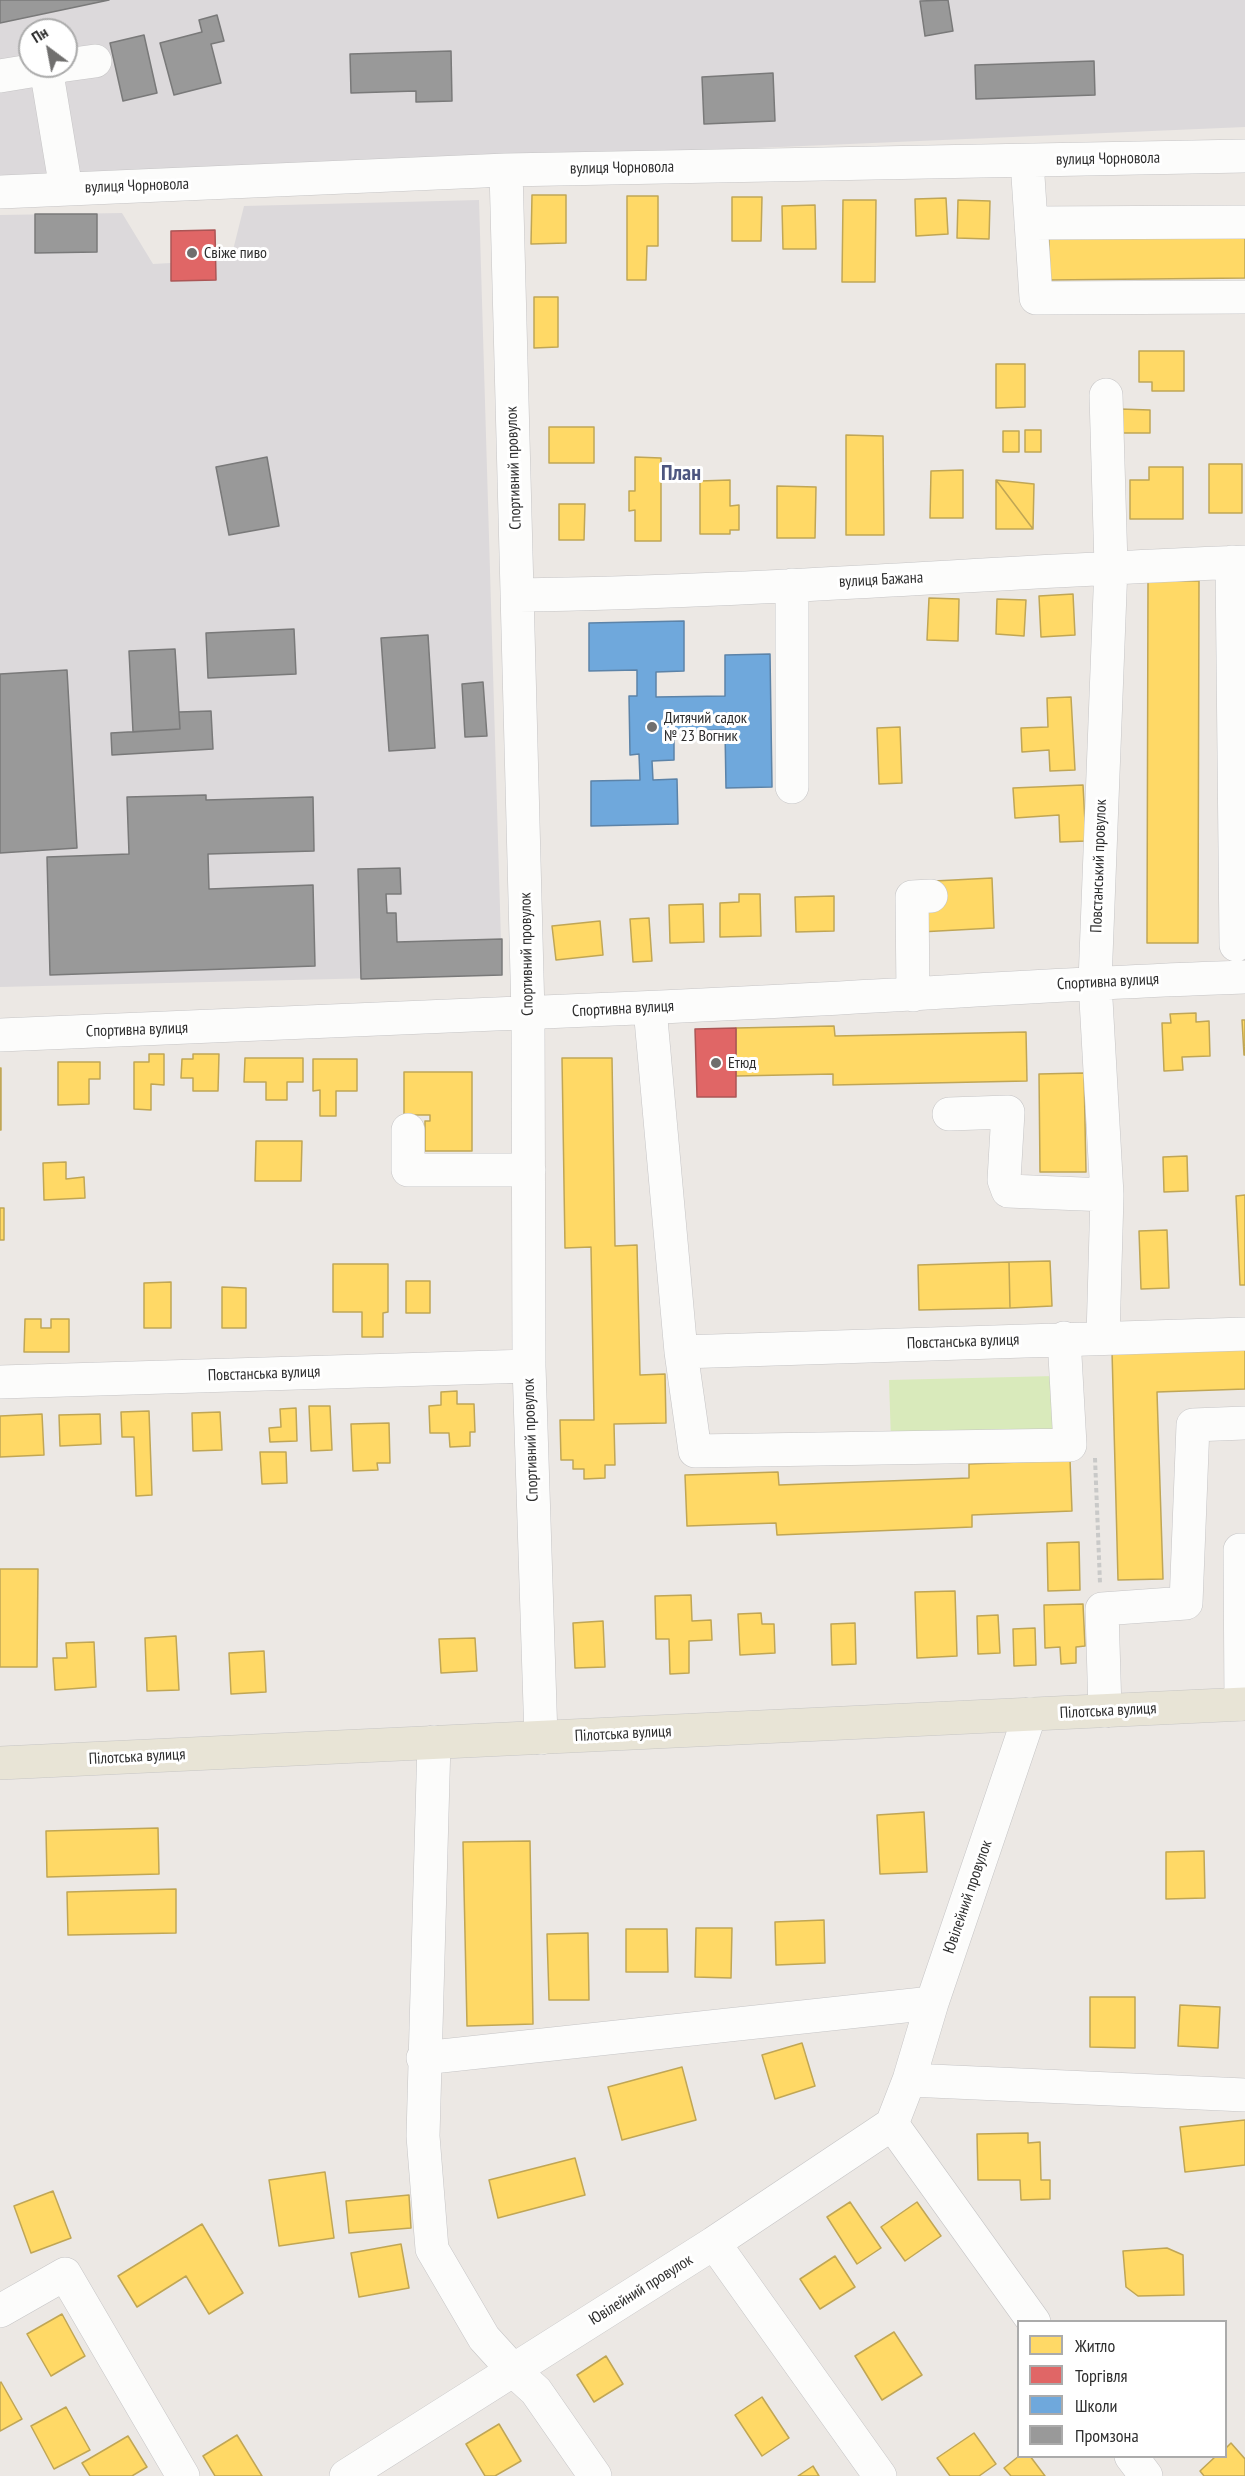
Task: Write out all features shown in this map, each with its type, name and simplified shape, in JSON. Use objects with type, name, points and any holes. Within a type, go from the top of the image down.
[{"type":"main road","name":"Пілотська вулиця","points":[[0,1763],[1243,1704]]},
{"type":"street","points":[[0,76],[18,73]]},
{"type":"street","points":[[66,189],[67,78]]},
{"type":"street","name":"вулиця Чорновола","points":[[0,192],[506,170],[1245,156]]},
{"type":"street","points":[[1027,161],[1036,298],[1245,297]]},
{"type":"street","name":"Спортивний провулок","points":[[506,170],[528,1014],[529,1366],[541,1738]]},
{"type":"street","points":[[1031,223],[1245,222]]},
{"type":"street","name":"Повстанський провулок","points":[[1103,1337],[1107,1195],[1095,982],[1111,566],[1106,395]]},
{"type":"street","points":[[1236,945],[1238,562]]},
{"type":"street","name":"вулиця Бажана","points":[[518,595],[792,585],[1111,566],[1238,562]]},
{"type":"street","points":[[792,585],[792,787]]},
{"type":"street","points":[[913,995],[912,897],[931,896]]},
{"type":"street","name":"Спортивна вулиця","points":[[0,1035],[528,1014],[913,995],[1095,982],[1245,977]]},
{"type":"street","points":[[650,1008],[681,1352],[695,1450],[1070,1445],[1064,1338]]},
{"type":"street","points":[[949,1114],[1008,1112],[1005,1180],[1008,1191],[1107,1195]]},
{"type":"street","points":[[408,1130],[408,1170],[529,1170]]},
{"type":"street","name":"Повстанська вулиця","points":[[681,1352],[1245,1334]]},
{"type":"street","name":"Повстанська вулиця","points":[[0,1382],[529,1366]]},
{"type":"street","points":[[1105,1711],[1102,1609],[1186,1603],[1193,1425],[1245,1423]]},
{"type":"street","points":[[1243,1704],[1240,1550],[1245,1550]]},
{"type":"street","name":"Ювілейний провулок","points":[[346,2476],[714,2243],[892,2124],[909,2080],[932,2003],[1030,1714]]},
{"type":"street","points":[[435,1743],[423,2058],[423,2136],[432,2249],[484,2338],[536,2391],[595,2476]]},
{"type":"street","points":[[423,2058],[932,2003]]},
{"type":"street","points":[[909,2080],[1245,2095]]},
{"type":"street","points":[[892,2124],[1033,2320]]},
{"type":"street","points":[[714,2243],[879,2476]]},
{"type":"street","points":[[0,2311],[65,2274],[183,2476]]},
{"type":"street","points":[[1132,2458],[1146,2476]]},
{"type":"path","points":[[1095,1455],[1102,1609]]},
{"type":"shaded area","points":[[0,0],[1245,0],[1245,127],[477,160],[0,184]]},
{"type":"shaded area","points":[[479,200],[502,975],[0,987],[0,215],[122,213],[153,264],[171,263],[172,281],[215,280],[215,259],[231,258],[244,206]]},
{"type":"green space","points":[[1055,1376],[1056,1436],[891,1441],[889,1380]]},
{"type":"building: Житло","points":[[532,195],[566,195],[566,243],[531,244]]},
{"type":"building: Житло","points":[[627,196],[658,196],[658,246],[647,246],[646,280],[627,280]]},
{"type":"building: Житло","points":[[732,197],[762,197],[761,241],[732,241]]},
{"type":"building: Житло","points":[[946,198],[948,234],[916,236],[915,199]]},
{"type":"building: Житло","points":[[843,200],[876,200],[875,282],[842,282]]},
{"type":"building: Житло","points":[[958,200],[990,201],[989,239],[957,238]]},
{"type":"building: Житло","points":[[815,205],[816,249],[783,249],[782,206]]},
{"type":"building: Житло","points":[[1245,230],[1245,278],[1049,280],[1049,232]]},
{"type":"building: Житло","points":[[534,297],[558,297],[558,347],[534,348]]},
{"type":"building: Житло","points":[[1139,351],[1184,351],[1184,391],[1152,391],[1152,382],[1139,382]]},
{"type":"building: Житло","points":[[996,364],[1025,364],[1025,407],[996,408]]},
{"type":"building: Житло","points":[[1120,409],[1150,410],[1150,433],[1120,433]]},
{"type":"building: Житло","points":[[549,427],[594,427],[594,463],[549,463]]},
{"type":"building: Житло","points":[[1025,430],[1041,430],[1041,452],[1025,452]]},
{"type":"building: Житло","points":[[1003,431],[1019,431],[1019,452],[1003,452]]},
{"type":"building: Житло","points":[[846,435],[883,436],[884,535],[846,535]]},
{"type":"building: Житло","points":[[635,457],[661,458],[661,541],[635,541],[635,510],[629,511],[629,491],[635,491]]},
{"type":"building: Житло","points":[[1209,464],[1242,464],[1242,513],[1209,513]]},
{"type":"building: Житло","points":[[1149,467],[1183,467],[1183,519],[1130,519],[1130,480],[1149,480]]},
{"type":"building: Житло","points":[[963,470],[963,518],[930,518],[931,471]]},
{"type":"building: Житло","points":[[730,480],[730,506],[739,505],[739,530],[730,530],[730,534],[700,534],[700,481]]},
{"type":"building: Житло","points":[[996,480],[1033,529],[996,529]]},
{"type":"building: Житло","points":[[996,480],[1034,484],[1033,529]]},
{"type":"building: Житло","points":[[777,486],[816,487],[815,538],[777,538]]},
{"type":"building: Житло","points":[[559,504],[585,504],[584,540],[559,540]]},
{"type":"building: Житло","points":[[1148,581],[1199,581],[1198,943],[1147,943]]},
{"type":"building: Житло","points":[[1073,594],[1075,635],[1041,637],[1039,596]]},
{"type":"building: Житло","points":[[929,598],[959,599],[958,641],[927,640]]},
{"type":"building: Житло","points":[[997,599],[1026,600],[1024,636],[996,634]]},
{"type":"building: Житло","points":[[1071,697],[1075,770],[1050,771],[1049,750],[1022,752],[1021,728],[1048,727],[1047,698]]},
{"type":"building: Житло","points":[[900,727],[902,783],[879,784],[877,728]]},
{"type":"building: Житло","points":[[1083,785],[1086,841],[1060,842],[1059,815],[1015,818],[1013,788]]},
{"type":"building: Житло","points":[[992,878],[994,928],[920,932],[918,910],[934,881]]},
{"type":"building: Житло","points":[[739,894],[760,894],[761,936],[720,937],[720,903],[739,902]]},
{"type":"building: Житло","points":[[834,896],[834,931],[796,932],[795,897]]},
{"type":"building: Житло","points":[[703,904],[704,942],[670,943],[669,905]]},
{"type":"building: Житло","points":[[649,918],[652,961],[633,962],[630,919]]},
{"type":"building: Житло","points":[[600,921],[603,955],[556,960],[552,926]]},
{"type":"building: Житло","points":[[1196,1013],[1196,1022],[1209,1021],[1210,1056],[1182,1057],[1183,1070],[1164,1071],[1162,1023],[1171,1023],[1170,1014]]},
{"type":"building: Житло","points":[[1242,1020],[1245,1020],[1245,1055],[1244,1055]]},
{"type":"building: Житло","points":[[834,1026],[835,1036],[1026,1032],[1027,1081],[833,1085],[833,1074],[736,1076],[736,1028]]},
{"type":"building: Житло","points":[[149,1054],[164,1054],[164,1085],[151,1084],[151,1110],[134,1109],[134,1062],[149,1062]]},
{"type":"building: Житло","points":[[193,1054],[219,1054],[218,1091],[193,1091],[193,1078],[181,1078],[182,1059],[193,1059]]},
{"type":"building: Житло","points":[[245,1058],[303,1058],[303,1082],[287,1082],[287,1100],[266,1100],[266,1082],[244,1082]]},
{"type":"building: Житло","points":[[562,1058],[612,1058],[615,1246],[637,1245],[640,1375],[665,1374],[666,1423],[614,1424],[615,1465],[605,1465],[605,1478],[584,1479],[584,1469],[573,1469],[573,1460],[561,1460],[560,1420],[594,1420],[591,1247],[565,1248]]},
{"type":"building: Житло","points":[[313,1059],[357,1059],[357,1091],[336,1091],[336,1116],[320,1116],[320,1090],[313,1091]]},
{"type":"building: Житло","points":[[58,1062],[100,1062],[100,1079],[89,1079],[89,1104],[58,1105]]},
{"type":"building: Житло","points":[[1,1068],[1,1130],[0,1130]]},
{"type":"building: Житло","points":[[404,1072],[472,1072],[472,1151],[425,1151],[425,1121],[430,1121],[430,1115],[404,1115]]},
{"type":"building: Житло","points":[[1084,1073],[1086,1172],[1040,1172],[1039,1074]]},
{"type":"building: Житло","points":[[256,1141],[302,1141],[301,1181],[255,1181]]},
{"type":"building: Житло","points":[[1187,1156],[1188,1191],[1164,1192],[1163,1157]]},
{"type":"building: Житло","points":[[66,1162],[66,1179],[84,1177],[85,1198],[44,1200],[43,1163]]},
{"type":"building: Житло","points":[[1245,1195],[1245,1285],[1240,1285],[1236,1196]]},
{"type":"building: Житло","points":[[0,1208],[4,1208],[4,1240],[0,1240]]},
{"type":"building: Житло","points":[[1167,1230],[1169,1288],[1141,1289],[1139,1231]]},
{"type":"building: Житло","points":[[1050,1261],[1052,1306],[1010,1308],[1009,1262]]},
{"type":"building: Житло","points":[[1009,1262],[1010,1308],[919,1310],[918,1265]]},
{"type":"building: Житло","points":[[333,1264],[388,1264],[388,1312],[383,1313],[383,1337],[362,1337],[362,1312],[333,1312]]},
{"type":"building: Житло","points":[[406,1281],[430,1281],[430,1313],[406,1313]]},
{"type":"building: Житло","points":[[171,1282],[171,1328],[144,1328],[144,1283]]},
{"type":"building: Житло","points":[[222,1287],[246,1288],[246,1328],[222,1328]]},
{"type":"building: Житло","points":[[25,1319],[41,1319],[41,1328],[51,1328],[51,1319],[69,1319],[69,1352],[24,1352]]},
{"type":"building: Житло","points":[[1245,1346],[1245,1389],[1157,1392],[1163,1579],[1118,1580],[1112,1351]]},
{"type":"building: Житло","points":[[457,1391],[457,1404],[474,1404],[475,1432],[470,1432],[470,1446],[450,1447],[449,1433],[430,1433],[429,1406],[441,1405],[441,1392]]},
{"type":"building: Житло","points":[[309,1406],[330,1406],[332,1450],[311,1451]]},
{"type":"building: Житло","points":[[296,1408],[297,1441],[270,1442],[269,1428],[281,1427],[280,1409]]},
{"type":"building: Житло","points":[[149,1411],[152,1495],[136,1496],[134,1437],[122,1437],[121,1412]]},
{"type":"building: Житло","points":[[220,1412],[222,1450],[193,1451],[192,1413]]},
{"type":"building: Житло","points":[[42,1414],[44,1455],[0,1457],[0,1416]]},
{"type":"building: Житло","points":[[100,1414],[101,1444],[60,1446],[59,1415]]},
{"type":"building: Житло","points":[[389,1423],[390,1463],[377,1463],[378,1470],[353,1471],[351,1424]]},
{"type":"building: Житло","points":[[260,1452],[286,1452],[287,1483],[262,1484]]},
{"type":"building: Житло","points":[[1070,1460],[1072,1511],[972,1515],[972,1527],[777,1535],[776,1523],[687,1526],[685,1475],[778,1472],[779,1485],[969,1478],[969,1464]]},
{"type":"building: Житло","points":[[1079,1542],[1080,1590],[1048,1591],[1047,1543]]},
{"type":"building: Житло","points":[[0,1569],[38,1569],[37,1667],[0,1667]]},
{"type":"building: Житло","points":[[955,1591],[957,1656],[917,1658],[915,1592]]},
{"type":"building: Житло","points":[[691,1595],[692,1621],[711,1620],[712,1640],[689,1641],[689,1673],[670,1674],[669,1639],[656,1639],[655,1596]]},
{"type":"building: Житло","points":[[1083,1604],[1085,1646],[1076,1647],[1076,1663],[1061,1664],[1060,1647],[1045,1648],[1044,1605]]},
{"type":"building: Житло","points":[[761,1613],[762,1624],[774,1624],[775,1653],[740,1655],[738,1614]]},
{"type":"building: Житло","points":[[998,1615],[1000,1653],[978,1654],[977,1616]]},
{"type":"building: Житло","points":[[603,1621],[605,1667],[575,1668],[573,1623]]},
{"type":"building: Житло","points":[[855,1623],[856,1664],[832,1665],[831,1624]]},
{"type":"building: Житло","points":[[1035,1628],[1036,1665],[1014,1666],[1013,1629]]},
{"type":"building: Житло","points":[[176,1636],[179,1690],[147,1691],[145,1638]]},
{"type":"building: Житло","points":[[475,1638],[477,1671],[441,1673],[439,1639]]},
{"type":"building: Житло","points":[[94,1642],[96,1687],[55,1690],[53,1658],[67,1658],[66,1643]]},
{"type":"building: Житло","points":[[264,1651],[266,1692],[231,1694],[229,1653]]},
{"type":"building: Житло","points":[[924,1812],[927,1872],[880,1874],[877,1815]]},
{"type":"building: Житло","points":[[158,1828],[159,1874],[47,1877],[46,1831]]},
{"type":"building: Житло","points":[[530,1841],[533,2024],[467,2026],[463,1842]]},
{"type":"building: Житло","points":[[1204,1851],[1205,1898],[1166,1899],[1166,1852]]},
{"type":"building: Житло","points":[[176,1889],[176,1933],[68,1935],[67,1892]]},
{"type":"building: Житло","points":[[824,1920],[825,1963],[776,1965],[775,1922]]},
{"type":"building: Житло","points":[[696,1928],[732,1928],[731,1978],[695,1977]]},
{"type":"building: Житло","points":[[626,1929],[667,1929],[668,1972],[626,1972]]},
{"type":"building: Житло","points":[[588,1933],[589,2000],[549,2000],[547,1934]]},
{"type":"building: Житло","points":[[1090,1997],[1135,1997],[1135,2048],[1090,2047]]},
{"type":"building: Житло","points":[[1180,2005],[1220,2007],[1218,2048],[1178,2046]]},
{"type":"building: Житло","points":[[802,2043],[815,2086],[775,2099],[762,2055]]},
{"type":"building: Житло","points":[[682,2067],[696,2120],[622,2140],[608,2087]]},
{"type":"building: Житло","points":[[1245,2120],[1245,2165],[1185,2172],[1180,2127]]},
{"type":"building: Житло","points":[[1028,2133],[1028,2143],[1040,2142],[1041,2180],[1050,2180],[1050,2199],[1021,2200],[1020,2180],[978,2180],[977,2134]]},
{"type":"building: Житло","points":[[575,2158],[585,2195],[498,2218],[489,2180]]},
{"type":"building: Житло","points":[[325,2172],[334,2238],[279,2246],[269,2180]]},
{"type":"building: Житло","points":[[53,2191],[71,2238],[31,2253],[14,2206]]},
{"type":"building: Житло","points":[[409,2195],[411,2228],[349,2233],[346,2201]]},
{"type":"building: Житло","points":[[850,2202],[881,2248],[857,2264],[827,2217]]},
{"type":"building: Житло","points":[[917,2202],[941,2236],[905,2261],[881,2227]]},
{"type":"building: Житло","points":[[202,2224],[243,2293],[209,2314],[186,2276],[137,2307],[118,2276]]},
{"type":"building: Житло","points":[[401,2244],[409,2288],[359,2297],[351,2253]]},
{"type":"building: Житло","points":[[1167,2248],[1183,2255],[1184,2295],[1138,2296],[1126,2287],[1123,2251]]},
{"type":"building: Житло","points":[[835,2256],[855,2287],[820,2309],[800,2279]]},
{"type":"building: Житло","points":[[62,2314],[85,2356],[51,2376],[27,2334]]},
{"type":"building: Житло","points":[[894,2332],[922,2375],[882,2400],[855,2356]]},
{"type":"building: Житло","points":[[606,2356],[623,2384],[594,2402],[577,2375]]},
{"type":"building: Житло","points":[[0,2383],[22,2419],[0,2431]]},
{"type":"building: Житло","points":[[762,2397],[789,2438],[762,2456],[735,2415]]},
{"type":"building: Житло","points":[[66,2407],[90,2450],[54,2469],[31,2426]]},
{"type":"building: Житло","points":[[499,2424],[521,2461],[495,2476],[485,2476],[466,2444]]},
{"type":"building: Житло","points":[[974,2433],[996,2464],[979,2476],[950,2476],[937,2458]]},
{"type":"building: Житло","points":[[237,2435],[262,2476],[215,2476],[203,2456]]},
{"type":"building: Житло","points":[[128,2436],[147,2467],[132,2476],[90,2476],[82,2463]]},
{"type":"building: Житло","points":[[1231,2443],[1245,2459],[1245,2476],[1204,2476],[1200,2471],[1214,2458],[1227,2458],[1227,2447]]},
{"type":"building: Житло","points":[[1017,2458],[1032,2458],[1045,2476],[1011,2476],[1004,2468]]},
{"type":"building: Житло","points":[[813,2466],[819,2476],[798,2476]]},
{"type":"building: Торгівля","points":[[215,230],[216,280],[171,281],[171,231]]},
{"type":"building: Торгівля","points":[[736,1028],[736,1097],[697,1097],[695,1029]]},
{"type":"building: Школи","points":[[684,621],[684,671],[656,672],[656,697],[725,696],[725,655],[770,654],[772,787],[726,788],[725,730],[674,731],[674,760],[652,761],[653,780],[677,779],[678,824],[591,826],[591,781],[640,780],[639,754],[630,755],[629,696],[637,696],[637,670],[589,671],[589,623]]},
{"type":"building: Промзона","points":[[0,0],[109,0],[18,18],[0,23]]},
{"type":"building: Промзона","points":[[948,0],[953,31],[925,36],[920,1]]},
{"type":"building: Промзона","points":[[217,15],[224,41],[211,44],[221,83],[174,95],[160,43],[202,32],[199,20]]},
{"type":"building: Промзона","points":[[144,35],[157,93],[123,101],[110,43]]},
{"type":"building: Промзона","points":[[451,51],[452,101],[416,102],[416,91],[351,93],[350,54]]},
{"type":"building: Промзона","points":[[1094,61],[1095,95],[976,99],[975,65]]},
{"type":"building: Промзона","points":[[773,73],[775,121],[704,124],[702,77]]},
{"type":"building: Промзона","points":[[35,214],[97,214],[97,252],[35,253]]},
{"type":"building: Промзона","points":[[267,457],[279,526],[229,535],[216,467]]},
{"type":"building: Промзона","points":[[294,629],[296,674],[208,678],[206,633]]},
{"type":"building: Промзона","points":[[428,635],[435,748],[389,751],[381,638]]},
{"type":"building: Промзона","points":[[175,649],[180,729],[133,732],[129,651]]},
{"type":"building: Промзона","points":[[67,670],[77,848],[0,853],[0,674]]},
{"type":"building: Промзона","points":[[483,682],[487,736],[465,737],[462,684]]},
{"type":"building: Промзона","points":[[211,711],[213,749],[112,755],[111,733],[180,729],[179,712]]},
{"type":"building: Промзона","points":[[206,795],[206,800],[313,797],[314,851],[208,854],[209,889],[313,885],[315,966],[50,975],[47,857],[129,854],[127,797]]},
{"type":"building: Промзона","points":[[400,868],[401,894],[386,894],[387,913],[396,913],[397,942],[502,939],[502,975],[361,979],[358,869]]},
{"type":"place","name":"Свіже пиво","points":[[192,253]]},
{"type":"place","name":"Дитячий садок № 23 Вогник","points":[[652,727]]},
{"type":"place","name":"Етюд","points":[[716,1063]]},
{"type":"district","name":"План","points":[[681,474]]}]
